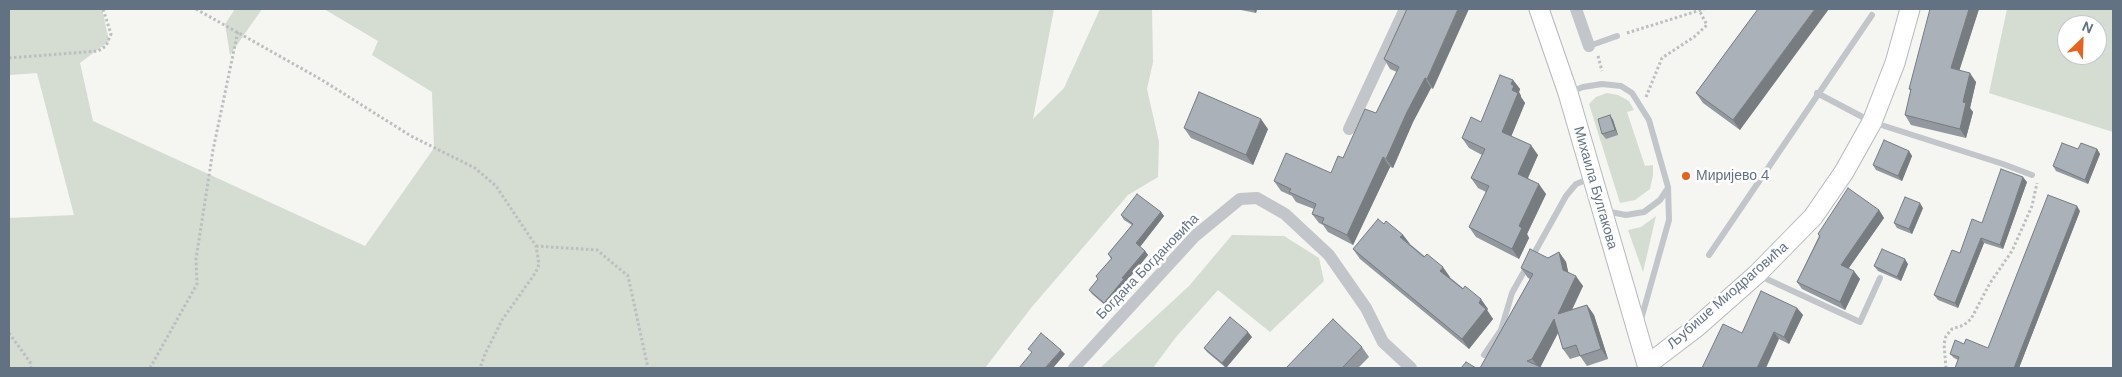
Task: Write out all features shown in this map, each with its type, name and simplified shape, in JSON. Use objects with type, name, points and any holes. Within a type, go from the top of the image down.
[{"type":"street","points":[[1349,129],[1405,9]]},
{"type":"street","name":"Михаила Булгакова","points":[[1539,9],[1568,93],[1638,331],[1646,367]]},
{"type":"street","points":[[1576,9],[1589,46]]},
{"type":"street","name":"Љубише Миодраговића","points":[[1646,367],[1697,327],[1757,274],[1793,239],[1812,217],[1844,172],[1872,122],[1895,63],[1910,9]]},
{"type":"street","name":"Богдана Богдановића","points":[[1074,368],[1195,236],[1240,198],[1257,198],[1285,214],[1329,255],[1366,308],[1383,342],[1411,368]]},
{"type":"lane","points":[[1709,255],[1872,15]]},
{"type":"lane","points":[[1589,46],[1616,36]]},
{"type":"lane","points":[[1568,93],[1583,87],[1602,84],[1621,86],[1632,93],[1641,104],[1649,120],[1668,187],[1669,220],[1638,331]]},
{"type":"lane","points":[[1817,94],[1872,122],[2032,175]]},
{"type":"lane","points":[[1484,356],[1501,330],[1512,293],[1566,196],[1576,184],[1592,178]]},
{"type":"lane","points":[[1603,211],[1626,215],[1644,212],[1660,200],[1668,187]]},
{"type":"lane","points":[[1757,274],[1860,322],[1880,278]]},
{"type":"path","points":[[9,58],[98,51],[106,46],[111,34],[103,9]]},
{"type":"path","points":[[196,9],[322,80],[411,136],[475,168],[496,186],[536,246],[539,264],[536,272],[502,320],[480,368]]},
{"type":"path","points":[[1616,36],[1704,9]]},
{"type":"path","points":[[1646,98],[1662,58],[1694,37],[1707,25],[1699,10]]},
{"type":"path","points":[[150,368],[197,284],[196,259],[210,168],[238,31]]},
{"type":"path","points":[[1946,368],[1944,344],[1946,336],[1952,328],[1964,326],[1971,319],[1990,284],[2012,251],[2035,195],[2038,181],[2032,175]]},
{"type":"path","points":[[536,246],[597,250],[628,276],[648,368]]},
{"type":"path","points":[[9,333],[30,362],[31,368]]},
{"type":"shaded area","points":[[9,9],[102,9],[109,41],[80,63],[93,121],[365,246],[434,148],[432,92],[372,55],[378,41],[324,9],[1054,9],[1033,119],[1064,88],[1100,9],[1152,9],[1153,62],[1147,89],[1159,142],[1158,177],[1128,195],[1031,308],[985,368],[9,368],[9,218],[74,215],[37,73],[9,75]]},
{"type":"shaded area","points":[[235,9],[262,9],[230,55],[225,24]]},
{"type":"shaded area","points":[[2007,9],[2113,9],[2113,132],[1989,93]]},
{"type":"shaded area","points":[[1607,93],[1618,95],[1629,101],[1634,110],[1627,112],[1645,166],[1653,165],[1650,189],[1635,200],[1620,203],[1589,104],[1596,97]]},
{"type":"shaded area","points":[[1656,216],[1643,272],[1628,230],[1641,227]]},
{"type":"shaded area","points":[[1232,235],[1284,236],[1319,258],[1324,281],[1270,332],[1218,290],[1176,337],[1153,368],[1100,368],[1189,286]]},
{"type":"building","points":[[1407,9],[1458,9],[1427,79],[1425,78],[1407,112],[1386,159],[1383,157],[1347,235],[1322,223],[1324,218],[1312,214],[1316,204],[1289,192],[1291,189],[1274,181],[1286,153],[1331,173],[1338,156],[1343,158],[1365,109],[1376,113],[1399,67],[1384,59]]},
{"type":"building","points":[[1758,9],[1815,9],[1733,120],[1696,93]]},
{"type":"building","points":[[1930,9],[1969,9],[1951,68],[1970,73],[1963,102],[1966,103],[1960,129],[1905,115],[1911,89],[1909,89]]},
{"type":"building","points":[[1500,75],[1513,80],[1511,84],[1514,86],[1512,90],[1518,93],[1502,132],[1531,145],[1518,174],[1539,184],[1519,226],[1522,228],[1512,249],[1469,227],[1489,186],[1471,178],[1485,149],[1462,138],[1471,117],[1481,122]]},
{"type":"building","points":[[1199,92],[1261,119],[1246,155],[1184,128]]},
{"type":"building","points":[[1610,115],[1615,130],[1602,134],[1598,119]]},
{"type":"building","points":[[1884,140],[1909,151],[1898,176],[1873,165]]},
{"type":"building","points":[[2062,143],[2078,149],[2081,143],[2097,149],[2085,180],[2053,166]]},
{"type":"building","points":[[2001,169],[2023,177],[2000,245],[1981,238],[1955,303],[1934,295],[1952,250],[1960,253],[1972,219],[1982,223]]},
{"type":"building","points":[[1848,188],[1879,210],[1841,265],[1854,271],[1840,302],[1797,282],[1820,236],[1818,234]]},
{"type":"building","points":[[1137,194],[1161,212],[1136,243],[1145,251],[1104,303],[1089,290],[1098,279],[1096,276],[1112,258],[1108,254],[1133,224],[1121,215]]},
{"type":"building","points":[[2048,195],[2077,206],[2014,368],[1955,368],[1959,357],[1950,354],[1955,340],[1964,344],[1966,339],[1988,348]]},
{"type":"building","points":[[1905,197],[1920,203],[1909,229],[1894,223]]},
{"type":"building","points":[[1378,219],[1384,224],[1386,221],[1403,235],[1400,237],[1424,257],[1427,254],[1443,267],[1440,271],[1463,289],[1465,286],[1481,299],[1479,303],[1486,309],[1462,339],[1353,249]]},
{"type":"building","points":[[1530,249],[1548,258],[1559,252],[1563,270],[1576,276],[1558,314],[1587,305],[1601,349],[1580,356],[1576,345],[1563,349],[1554,319],[1532,359],[1527,361],[1543,368],[1480,368],[1533,274],[1521,268]]},
{"type":"building","points":[[1882,249],[1905,259],[1897,277],[1874,266]]},
{"type":"building","points":[[1761,291],[1797,308],[1784,337],[1774,332],[1757,368],[1702,368],[1723,324],[1742,333]]},
{"type":"building","points":[[1230,317],[1248,332],[1222,363],[1204,348]]},
{"type":"building","points":[[1333,319],[1362,347],[1342,368],[1286,368]]},
{"type":"building","points":[[1041,333],[1061,350],[1045,368],[1019,368],[1032,352],[1028,349]]},
{"type":"building","points":[[1466,362],[1476,368],[1461,368]]},
{"type":"place","name":"Миријево 4","points":[[1686,176]]}]
